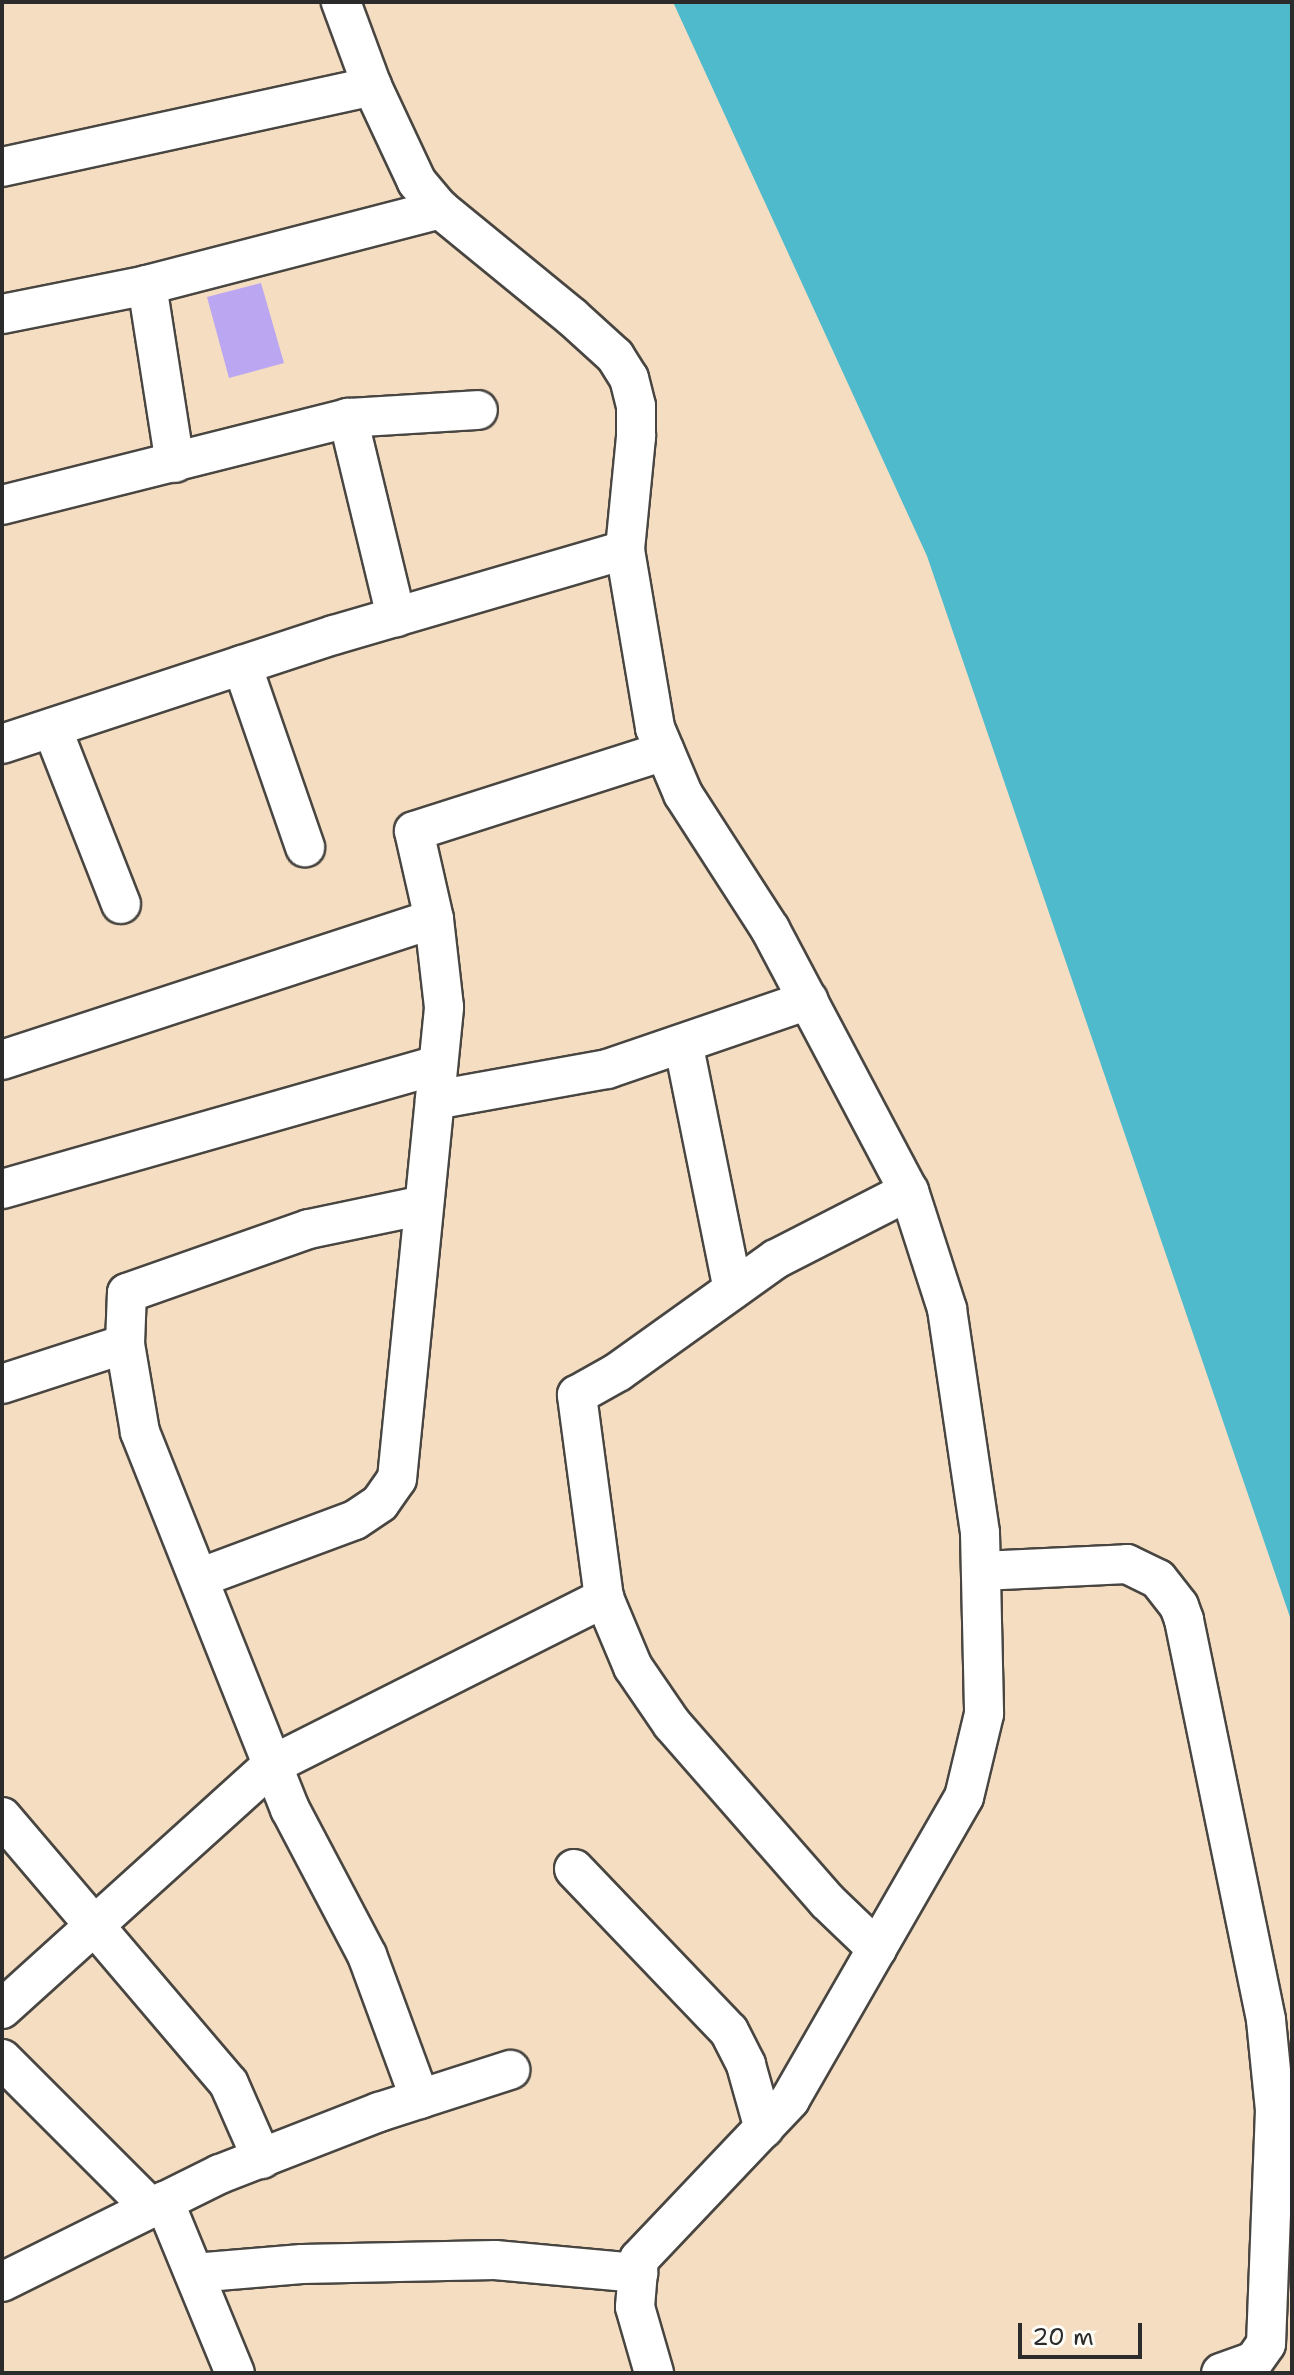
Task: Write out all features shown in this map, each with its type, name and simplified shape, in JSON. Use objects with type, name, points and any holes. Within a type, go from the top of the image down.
[{"type":"street","points":[[341,2],[372,86],[411,171],[440,209],[572,317],[615,356],[629,378],[636,406],[636,437],[625,550],[655,728],[683,794],[770,929],[909,1191],[947,1309],[980,1533],[984,1714],[964,1797],[790,2100],[662,2229],[639,2259],[635,2307],[654,2373]]},
{"type":"street","points":[[2,167],[372,86]]},
{"type":"street","points":[[2,314],[147,285],[440,209]]},
{"type":"street","points":[[147,285],[175,463]]},
{"type":"street","points":[[2,505],[348,418],[478,410]]},
{"type":"street","points":[[348,418],[396,617]]},
{"type":"street","points":[[2,744],[396,617],[625,550]]},
{"type":"street","points":[[242,665],[305,847]]},
{"type":"street","points":[[52,728],[121,904]]},
{"type":"street","points":[[199,1578],[355,1520],[380,1503],[397,1479],[444,1007],[434,919],[414,831],[665,751]]},
{"type":"street","points":[[2,1060],[434,919]]},
{"type":"street","points":[[2,1189],[436,1082],[607,1069],[684,1047],[808,1000]]},
{"type":"street","points":[[684,1047],[733,1289]]},
{"type":"street","points":[[877,1949],[827,1901],[672,1724],[633,1667],[604,1598],[577,1395],[776,1259],[909,1191]]},
{"type":"street","points":[[420,2099],[367,1955],[272,1765],[140,1432],[125,1344],[127,1293],[309,1229],[424,1205]]},
{"type":"street","points":[[2,1384],[125,1344]]},
{"type":"street","points":[[981,1571],[1127,1564],[1158,1579],[1184,1620],[1266,2020],[1275,2110],[1266,2344],[1254,2361],[1221,2373]]},
{"type":"street","points":[[2,2009],[272,1765],[604,1598]]},
{"type":"street","points":[[2,1817],[229,2084],[262,2159]]},
{"type":"street","points":[[574,1869],[729,2031],[746,2065],[764,2129]]},
{"type":"street","points":[[2,2059],[157,2204],[194,2273],[235,2373]]},
{"type":"street","points":[[2,2282],[157,2204],[262,2159],[420,2099],[510,2070]]},
{"type":"street","points":[[194,2273],[302,2264],[495,2260],[638,2273]]},
{"type":"water","points":[[673,2],[1292,2],[1292,1623],[927,556]]},
{"type":"building","points":[[261,283],[284,363],[229,378],[207,297]]}]
